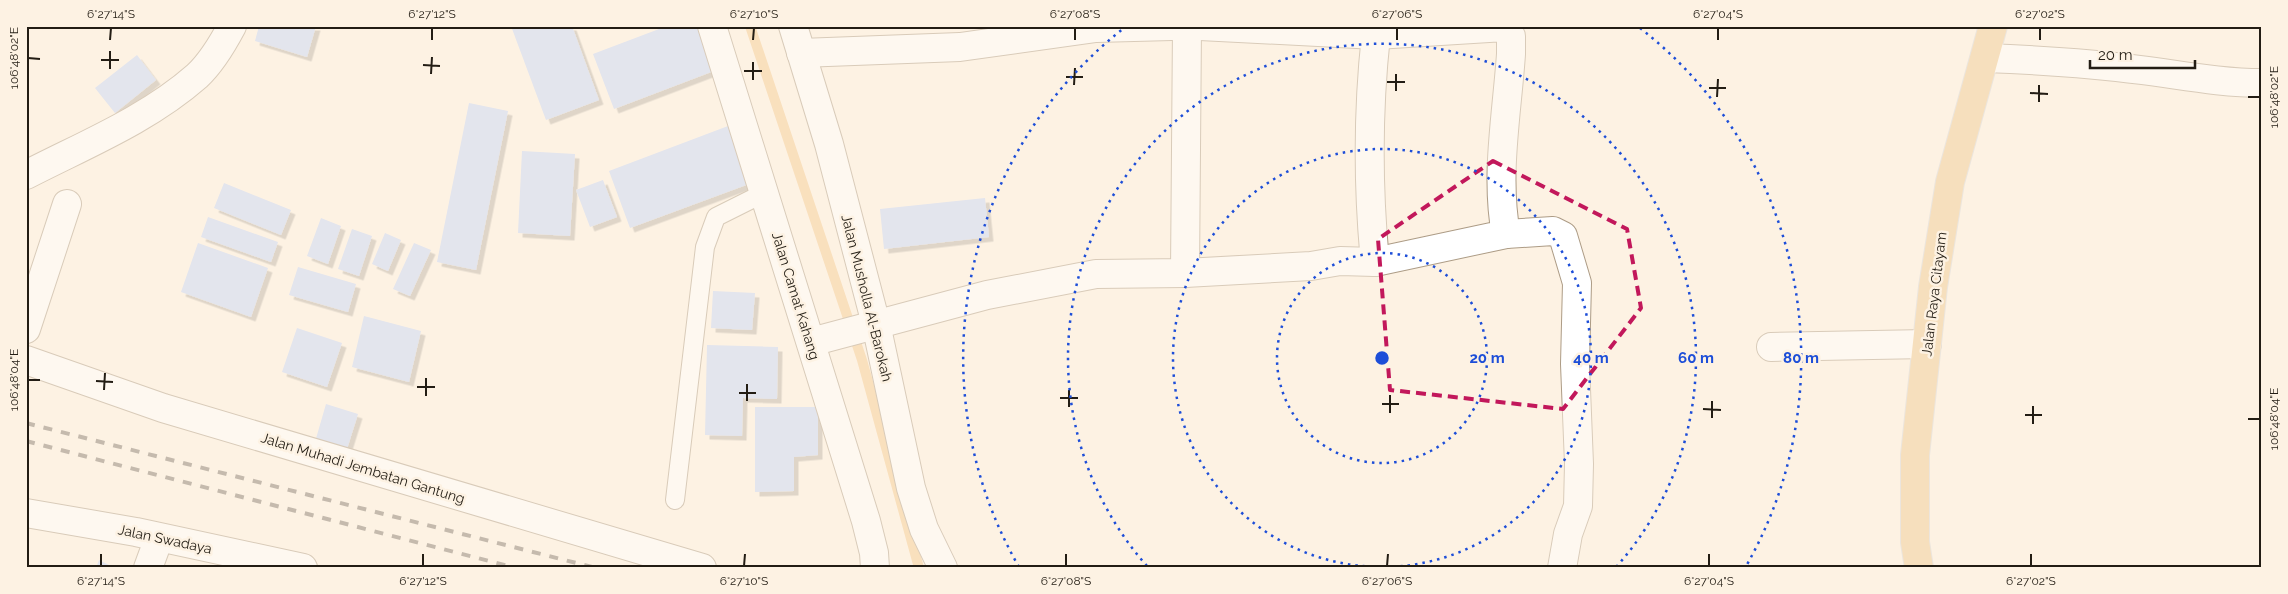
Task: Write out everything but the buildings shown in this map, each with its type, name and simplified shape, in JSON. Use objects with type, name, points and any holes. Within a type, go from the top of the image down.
[{"type":"main road","name":"Jalan Raya Citayam","points":[[1918,568],[1915,542],[1915,455],[1933,286],[1950,182],[1993,26]]},
{"type":"street","points":[[26,175],[148,113],[198,75],[223,43],[232,26]]},
{"type":"street","name":"Jalan Camat Kahang","points":[[712,26],[813,341],[866,521],[874,554],[875,568]]},
{"type":"street","name":"Jalan Musholla Al-Barokah","points":[[793,26],[828,144],[868,327],[911,488],[924,530],[943,568]]},
{"type":"street","points":[[801,52],[960,47],[1096,28],[1172,26]]},
{"type":"street","points":[[1185,274],[1187,26]]},
{"type":"street","points":[[1200,26],[1376,35],[1505,27],[1511,36],[1502,211],[1506,234]]},
{"type":"street","points":[[1375,262],[1370,211],[1373,64],[1376,35]]},
{"type":"street","points":[[1985,58],[2056,60],[2219,82],[2262,83]]},
{"type":"street","points":[[26,329],[67,204]]},
{"type":"street","points":[[813,341],[987,295],[1096,274],[1185,274],[1311,266],[1340,260],[1375,262],[1506,234],[1553,231],[1563,236],[1577,283],[1575,364],[1580,464],[1578,506],[1568,534],[1562,568]]},
{"type":"street","points":[[1771,347],[1927,344]]},
{"type":"street","name":"Jalan Muhadi Jembatan Gantung","points":[[26,360],[164,408],[702,568]]},
{"type":"street","name":"Jalan Swadaya","points":[[26,513],[160,538],[303,568]]},
{"type":"street","points":[[148,568],[160,538]]},
{"type":"lane","points":[[675,500],[705,246],[716,217],[764,193]]},
{"type":"highlighted area","points":[[1493,161],[1627,229],[1641,308],[1563,409],[1390,390],[1378,239]]},
{"type":"waterway","points":[[750,26],[862,360],[919,568]]},
{"type":"railway","points":[[26,423],[596,568]]},
{"type":"railway","points":[[26,441],[516,568]]}]
